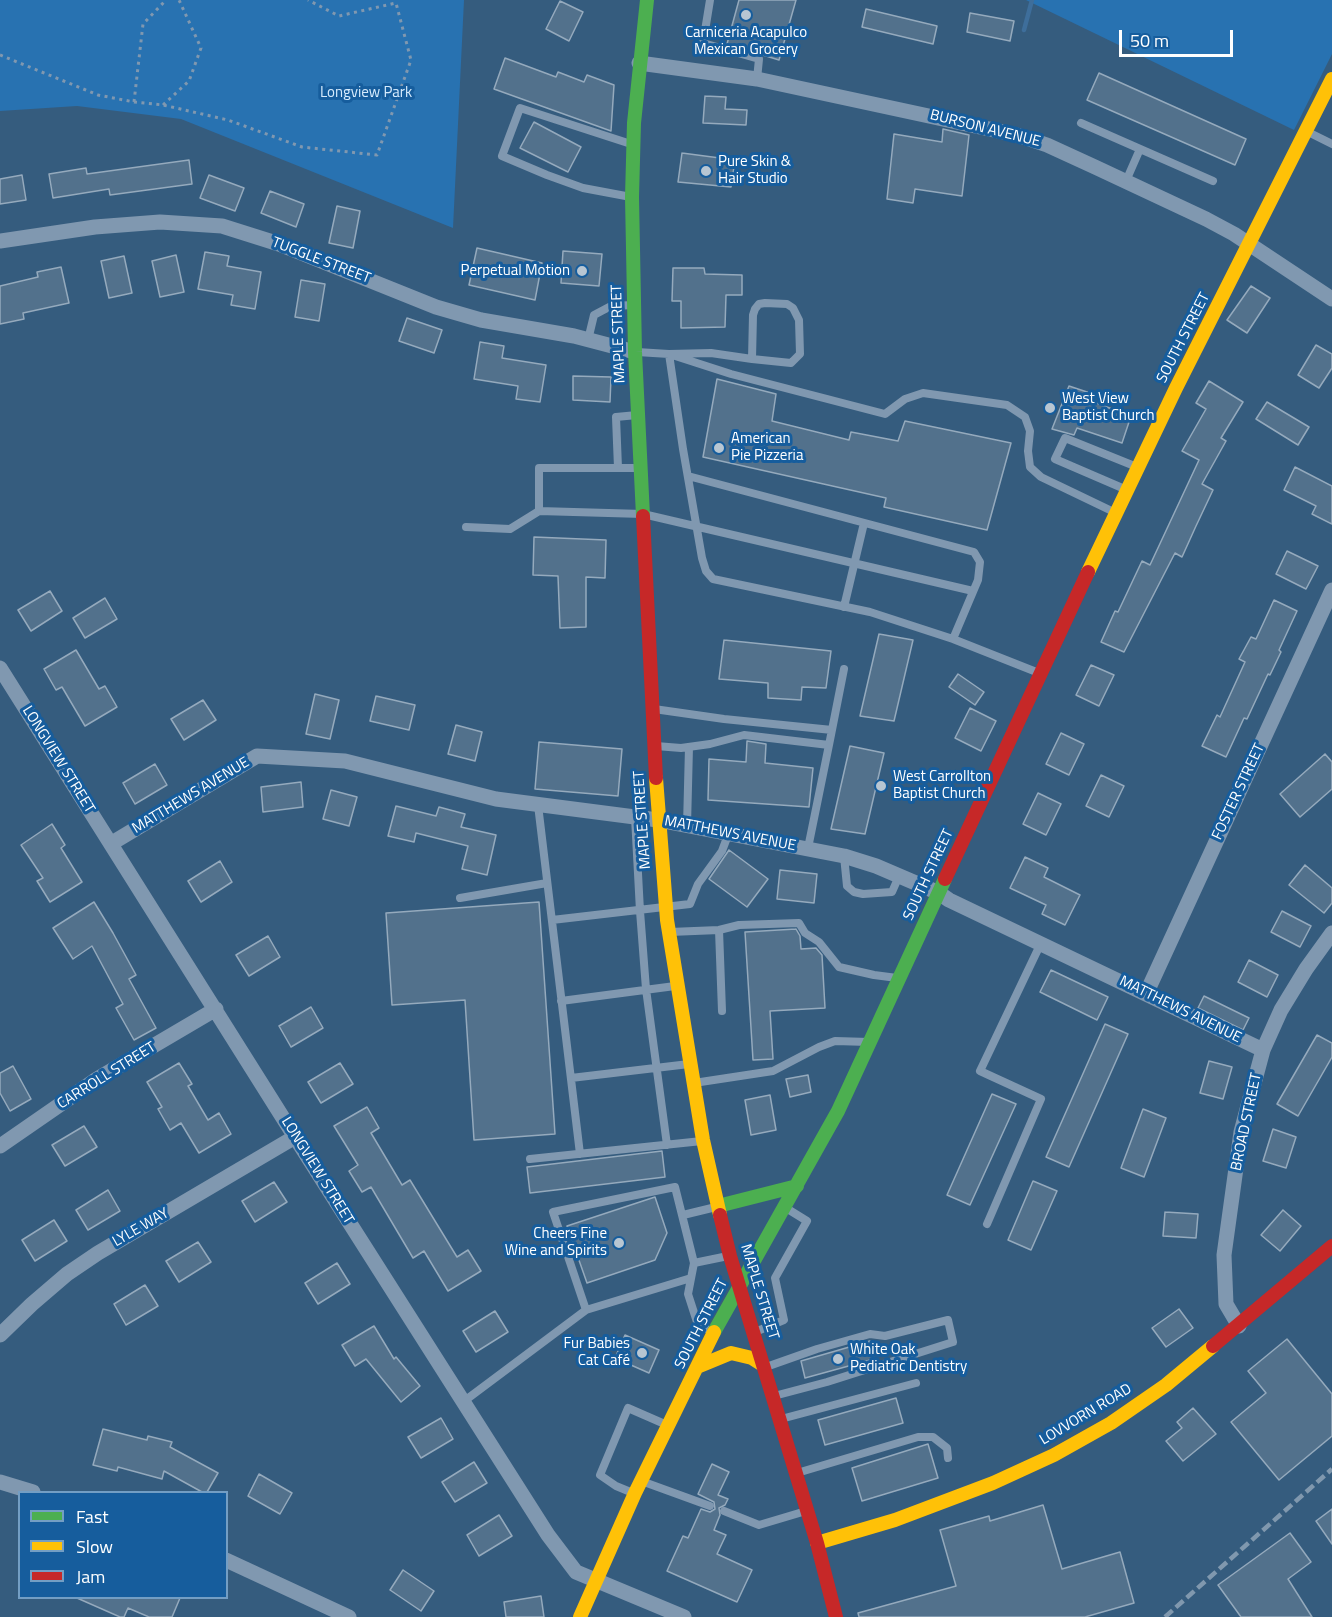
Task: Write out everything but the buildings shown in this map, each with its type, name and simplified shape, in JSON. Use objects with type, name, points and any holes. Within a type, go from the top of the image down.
[{"type":"street","name":"MAPLE STREET","points":[[647,0],[639,63],[633,144],[635,352],[658,820],[666,908],[693,1083],[718,1206],[730,1256],[817,1544],[836,1617]]},
{"type":"street","name":"BURSON AVENUE","points":[[639,63],[757,80],[1017,135],[1047,145],[1206,219],[1332,300]]},
{"type":"street","name":"SOUTH STREET","points":[[580,1617],[638,1487],[714,1333],[838,1111],[1176,388],[1332,79]]},
{"type":"street","name":"TUGGLE STREET","points":[[0,241],[95,227],[160,222],[222,226],[279,244],[436,307],[481,320],[588,340],[635,352]]},
{"type":"street","name":"FOSTER STREET","points":[[1146,994],[1332,590]]},
{"type":"street","name":"LONGVIEW STREET","points":[[0,668],[548,1535],[576,1572],[684,1617]]},
{"type":"street","name":"MATTHEWS AVENUE","points":[[112,843],[257,756],[345,761],[496,799],[658,820],[844,856],[939,893],[949,900],[1263,1050]]},
{"type":"street","name":"BROAD STREET","points":[[1239,1326],[1226,1304],[1224,1255],[1241,1132],[1263,1050],[1281,1010],[1332,933]]},
{"type":"street","name":"CARROLL STREET","points":[[0,1146],[97,1079],[216,1009]]},
{"type":"street","name":"LYLE WAY","points":[[0,1335],[67,1274],[98,1253],[295,1137]]},
{"type":"street","points":[[718,1206],[798,1186]]},
{"type":"street","name":"LOVVORN ROAD","points":[[817,1544],[895,1520],[993,1483],[1054,1455],[1111,1423],[1167,1385],[1332,1246]]},
{"type":"street","points":[[698,1367],[731,1353],[752,1358],[764,1366]]},
{"type":"street","points":[[0,1482],[30,1491]]},
{"type":"street","points":[[228,1561],[348,1617]]},
{"type":"lane","points":[[710,0],[703,43],[759,59],[757,80]]},
{"type":"lane","points":[[632,197],[584,188],[502,156],[520,108],[633,144]]},
{"type":"lane","points":[[1081,123],[1213,181]]},
{"type":"lane","points":[[1306,131],[1332,144]]},
{"type":"lane","points":[[1126,181],[1140,149]]},
{"type":"lane","points":[[635,352],[711,353],[752,359],[791,363],[800,354],[799,320],[793,308],[787,304],[759,304],[753,315],[752,359]]},
{"type":"lane","points":[[588,340],[594,315],[611,306],[635,305]]},
{"type":"lane","points":[[669,354],[696,525],[706,571],[713,579],[870,612],[953,639],[1041,673]]},
{"type":"lane","points":[[669,354],[731,374],[885,414],[905,399],[923,393],[1007,405],[1025,417],[1030,431],[1028,451],[1030,467],[1041,477],[1117,514]]},
{"type":"lane","points":[[618,468],[616,417],[639,415]]},
{"type":"lane","points":[[1128,490],[1055,459],[1065,438],[1139,468]]},
{"type":"lane","points":[[539,511],[539,468],[641,468]]},
{"type":"lane","points":[[688,476],[974,552],[980,562],[978,580],[953,639]]},
{"type":"lane","points":[[466,527],[510,529],[539,511],[644,514],[973,591]]},
{"type":"lane","points":[[844,607],[864,523]]},
{"type":"lane","points":[[808,848],[844,669]]},
{"type":"lane","points":[[653,709],[832,730]]},
{"type":"lane","points":[[655,746],[681,748],[710,744],[744,735],[829,745]]},
{"type":"lane","points":[[687,826],[689,747]]},
{"type":"lane","points":[[538,805],[580,1154]]},
{"type":"lane","points":[[635,817],[646,990],[667,1145]]},
{"type":"lane","points":[[552,920],[690,904],[698,884],[722,851],[728,835]]},
{"type":"lane","points":[[844,856],[847,886],[854,892],[862,894],[892,892],[899,876]]},
{"type":"lane","points":[[460,898],[547,883]]},
{"type":"lane","points":[[669,932],[720,930],[739,925],[799,923],[806,933],[819,942],[838,967],[899,978]]},
{"type":"lane","points":[[720,930],[722,1011]]},
{"type":"lane","points":[[987,1224],[1041,1098],[980,1071],[1041,943]]},
{"type":"lane","points":[[561,1001],[677,985]]},
{"type":"lane","points":[[693,1083],[773,1071],[835,1041],[870,1042]]},
{"type":"lane","points":[[571,1078],[691,1064]]},
{"type":"lane","points":[[530,1159],[704,1140]]},
{"type":"lane","points":[[586,1310],[553,1212],[675,1187],[694,1263],[688,1294],[698,1325],[714,1333]]},
{"type":"lane","points":[[683,1215],[718,1206]]},
{"type":"lane","points":[[753,1332],[784,1320],[775,1278],[807,1221],[784,1208]]},
{"type":"lane","points":[[694,1263],[730,1256]]},
{"type":"lane","points":[[464,1401],[586,1310],[691,1278]]},
{"type":"lane","points":[[764,1366],[870,1334],[885,1335],[948,1320],[953,1342],[827,1382],[773,1396]]},
{"type":"lane","points":[[780,1419],[916,1383]]},
{"type":"lane","points":[[669,1426],[628,1408],[600,1474],[616,1486],[638,1487],[710,1506]]},
{"type":"lane","points":[[796,1473],[918,1437],[933,1437],[947,1448],[948,1458]]},
{"type":"lane","points":[[724,1511],[759,1525],[807,1511]]},
{"type":"path","points":[[134,102],[143,24],[166,0]]},
{"type":"path","points":[[163,105],[189,81],[201,48],[178,0]]},
{"type":"path","points":[[0,56],[98,95],[163,105],[228,120],[302,147],[376,155],[411,60],[396,3],[339,16],[308,0]]},
{"type":"green space","name":"Longview Park","points":[[0,0],[464,0],[453,228],[181,119],[77,106],[0,111]]},
{"type":"green space","points":[[1026,0],[1332,0],[1332,54],[1294,130]]},
{"type":"waterway","points":[[1024,30],[1032,0]]},
{"type":"railway","points":[[1165,1617],[1332,1469]]},
{"type":"traffic: fast","points":[[643,516],[635,352],[632,197],[634,123],[647,0]]},
{"type":"traffic: fast","points":[[714,1332],[838,1111],[945,879]]},
{"type":"traffic: fast","points":[[718,1206],[797,1186]]},
{"type":"traffic: slow","points":[[1088,572],[1176,388],[1332,79]]},
{"type":"traffic: slow","points":[[656,778],[667,920],[703,1140],[720,1215]]},
{"type":"traffic: slow","points":[[580,1617],[635,1493],[714,1332]]},
{"type":"traffic: slow","points":[[817,1543],[895,1520],[993,1483],[1054,1455],[1111,1423],[1166,1385],[1213,1346]]},
{"type":"traffic: slow","points":[[697,1367],[731,1353],[752,1358],[763,1365]]},
{"type":"traffic: jam","points":[[643,516],[656,778]]},
{"type":"traffic: jam","points":[[945,879],[1088,572]]},
{"type":"traffic: jam","points":[[720,1215],[730,1256],[817,1543],[836,1617]]},
{"type":"traffic: jam","points":[[1213,1346],[1332,1246]]},
{"type":"place","name":"Carniceria Acapulco Mexican Grocery","points":[[746,15]]},
{"type":"place","name":"Pure Skin & Hair Studio","points":[[706,171]]},
{"type":"place","name":"Perpetual Motion","points":[[582,271]]},
{"type":"place","name":"West View Baptist Church","points":[[1050,408]]},
{"type":"place","name":"American Pie Pizzeria","points":[[719,448]]},
{"type":"place","name":"West Carrollton Baptist Church","points":[[881,786]]},
{"type":"place","name":"Cheers Fine Wine and Spirits","points":[[619,1243]]},
{"type":"place","name":"Fur Babies Cat Café","points":[[642,1353]]},
{"type":"place","name":"White Oak Pediatric Dentistry","points":[[838,1359]]}]
